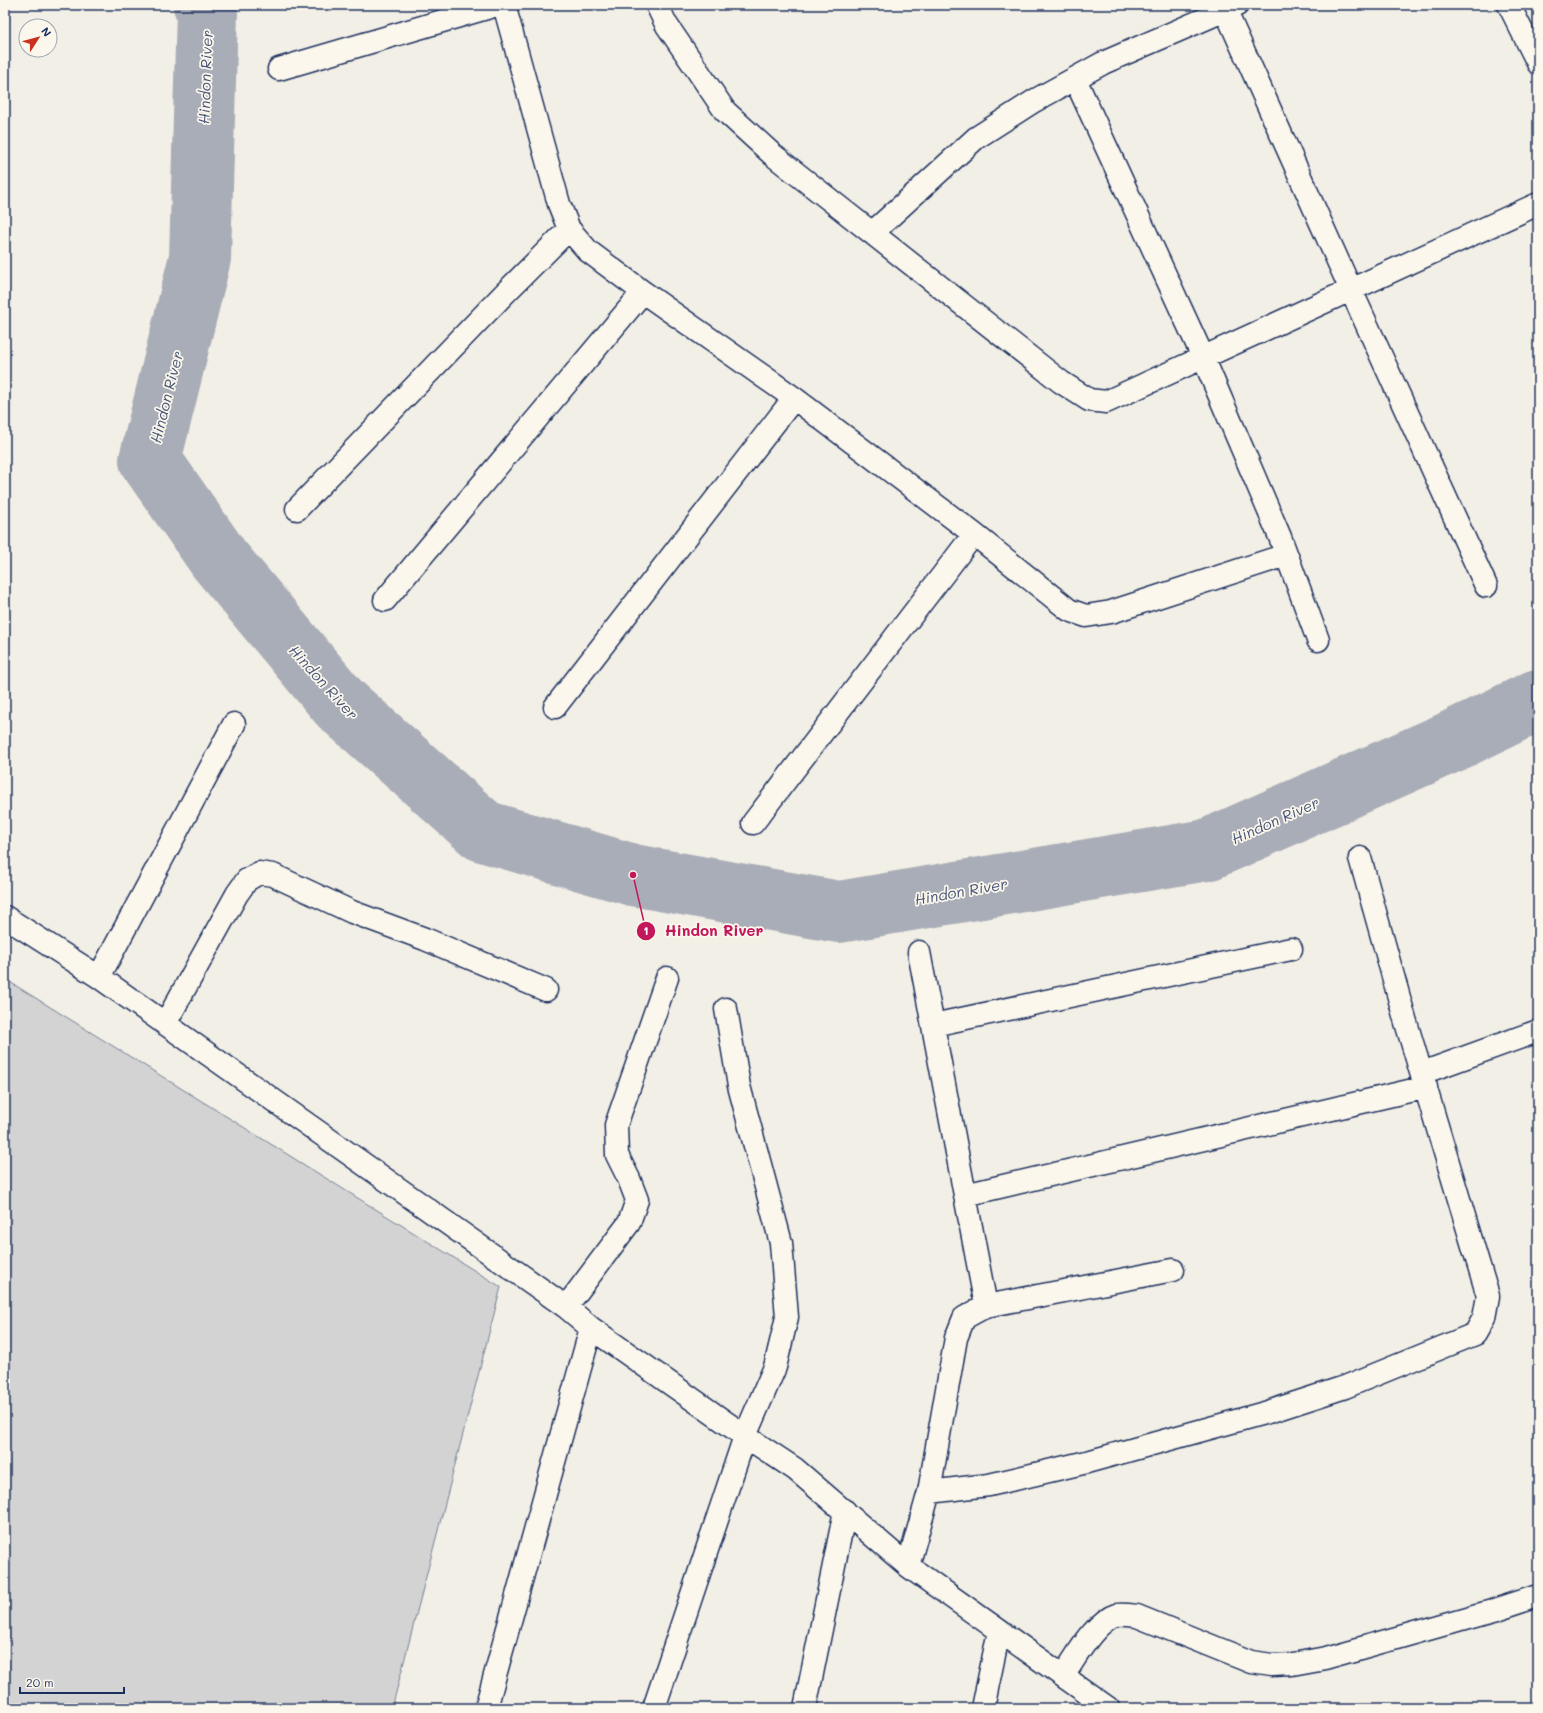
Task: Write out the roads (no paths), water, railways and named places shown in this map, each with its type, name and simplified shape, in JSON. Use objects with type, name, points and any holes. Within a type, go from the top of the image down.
[{"type":"street","points":[[279,69],[498,5]]},
{"type":"street","points":[[504,5],[559,204],[569,230],[588,250],[643,292],[794,398],[974,534],[1069,610],[1086,616],[1111,612],[1286,555]]},
{"type":"street","points":[[657,5],[666,24],[725,111],[773,155],[1061,382],[1089,400],[1106,402],[1538,204]]},
{"type":"street","points":[[1509,5],[1538,63]]},
{"type":"street","points":[[872,233],[976,138],[1034,101],[1102,63],[1228,7],[1351,290],[1486,586]]},
{"type":"street","points":[[1075,78],[1203,357],[1280,537],[1318,640]]},
{"type":"street","points":[[298,510],[539,258],[569,230]]},
{"type":"street","points":[[385,600],[643,292]]},
{"type":"street","points":[[555,707],[794,398]]},
{"type":"street","points":[[753,823],[974,534]]},
{"type":"street","points":[[98,977],[234,724]]},
{"type":"street","points":[[928,1492],[988,1485],[1087,1462],[1268,1412],[1345,1387],[1476,1334],[1484,1318],[1488,1296],[1360,858]]},
{"type":"street","points":[[165,1024],[237,894],[247,880],[258,872],[273,875],[352,912],[425,939],[546,990]]},
{"type":"street","points":[[5,917],[98,977],[566,1307],[591,1328],[744,1436],[795,1469],[908,1566],[1108,1708]]},
{"type":"street","points":[[932,1024],[1291,948]]},
{"type":"street","points":[[919,952],[986,1306]]},
{"type":"street","points":[[566,1307],[629,1223],[637,1200],[629,1179],[617,1155],[616,1125],[668,978]]},
{"type":"street","points":[[654,1708],[744,1436],[775,1366],[787,1317],[781,1243],[739,1086],[726,1009]]},
{"type":"street","points":[[965,1195],[1424,1080],[1538,1031]]},
{"type":"street","points":[[908,1566],[928,1492],[956,1338],[964,1318],[986,1306],[1173,1270]]},
{"type":"street","points":[[486,1708],[591,1328]]},
{"type":"street","points":[[805,1708],[845,1511]]},
{"type":"street","points":[[1064,1676],[1098,1626],[1115,1616],[1125,1614],[1137,1616],[1251,1662],[1272,1665],[1293,1664],[1326,1658],[1492,1611],[1538,1596]]},
{"type":"street","points":[[983,1708],[999,1631]]},
{"type":"waterway","name":"Hindon River","points":[[204,5],[207,11],[200,258],[150,460],[219,559],[340,704],[483,831],[633,875],[839,912],[1207,850],[1451,742],[1538,700]]},
{"type":"place","name":"Hindon River","points":[[633,875]]}]
